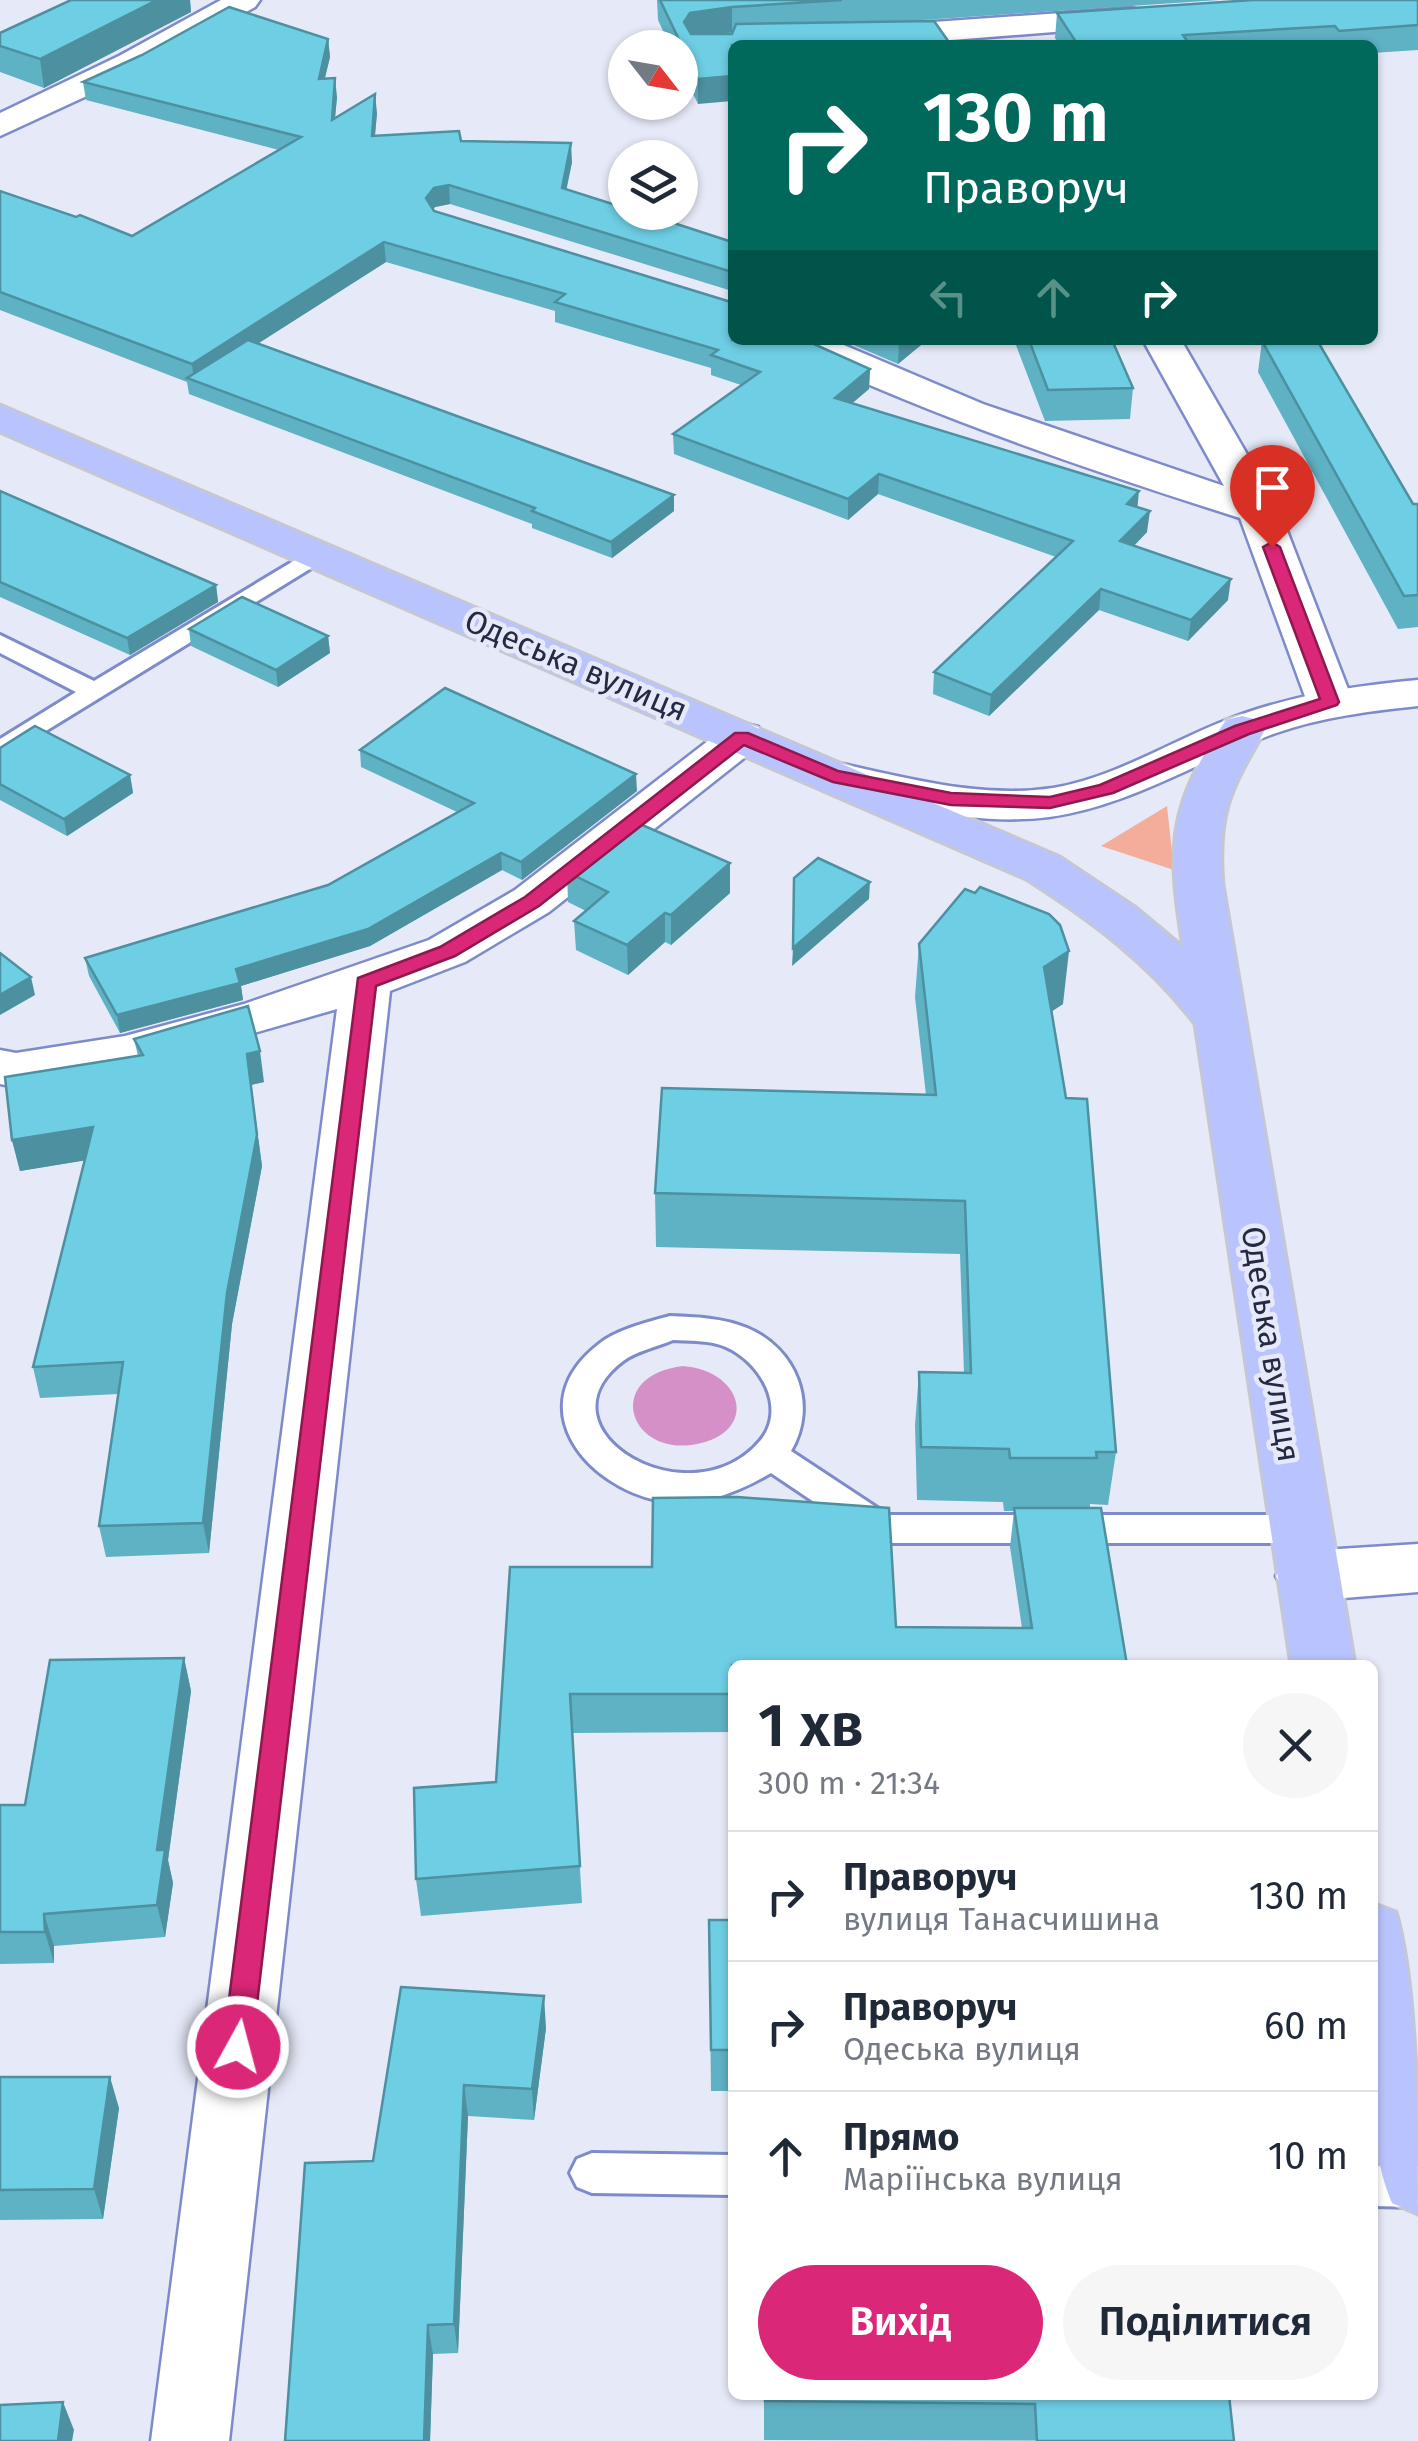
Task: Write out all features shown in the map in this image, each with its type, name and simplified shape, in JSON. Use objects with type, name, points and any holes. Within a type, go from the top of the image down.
[{"type":"main road","name":"Одеська вулиця","points":[[0,417],[1044,868],[1154,944],[1191,980],[1220,1022]]},
{"type":"main road","name":"Одеська вулиця","points":[[1242,730],[1216,772],[1199,814],[1200,890],[1322,1660]]},
{"type":"main road","points":[[1378,1955],[1407,2059],[1418,2179]]},
{"type":"street","points":[[0,126],[131,62],[244,0]]},
{"type":"street","points":[[808,40],[986,24],[1158,16]]},
{"type":"street","points":[[813,345],[1047,444],[1258,510]]},
{"type":"street","points":[[1165,345],[1258,510],[1330,702]]},
{"type":"street","points":[[833,776],[951,799],[1050,802],[1106,789],[1242,730],[1330,702],[1418,693]]},
{"type":"street","points":[[0,1067],[16,1070],[125,1052],[260,1017],[447,952],[532,901],[742,737]]},
{"type":"street","points":[[190,2441],[366,982]]},
{"type":"street","points":[[1303,1552],[1418,1568]]},
{"type":"lane","points":[[0,750],[317,554]]},
{"type":"lane","points":[[0,644],[94,692]]},
{"type":"lane","points":[[670,1328],[704,1329],[737,1338],[764,1355],[782,1377],[790,1404],[786,1431],[770,1455],[744,1474],[712,1486],[677,1489],[643,1482],[613,1468],[590,1448],[578,1423],[578,1398],[587,1373],[608,1352],[636,1336],[670,1328]]},
{"type":"lane","points":[[770,1455],[882,1529],[1303,1552]]},
{"type":"lane","points":[[592,2173],[728,2175]]},
{"type":"lane","points":[[1378,2186],[1418,2187]]},
{"type":"shaded area","points":[[1167,806],[1174,870],[1101,846]]},
{"type":"shaded area","points":[[683,1366],[704,1370],[720,1379],[731,1390],[736,1415],[730,1427],[717,1437],[697,1444],[674,1445],[655,1439],[641,1428],[634,1414],[634,1399],[641,1384],[658,1373]]},
{"type":"building","points":[[71,0],[157,0],[40,59],[0,46],[0,33]]},
{"type":"building","points":[[660,0],[842,0],[732,7],[690,13],[684,22],[689,30],[674,30]]},
{"type":"building","points":[[1253,0],[1418,0],[1418,25],[1183,35],[1186,40],[1075,40],[1057,13]]},
{"type":"building","points":[[229,7],[328,39],[319,79],[335,78],[332,120],[375,94],[372,136],[459,131],[461,141],[571,143],[562,188],[608,203],[608,230],[695,230],[728,241],[728,271],[449,185],[434,188],[426,198],[434,211],[728,301],[728,345],[816,345],[870,369],[835,398],[1139,491],[1127,504],[1150,511],[1120,541],[1231,579],[1191,620],[1101,589],[991,695],[934,672],[1073,541],[879,474],[848,499],[673,434],[760,372],[711,355],[718,350],[555,302],[565,294],[384,242],[192,364],[0,292],[0,191],[76,217],[80,215],[132,236],[301,137],[83,82]]},
{"type":"building","points":[[934,21],[947,40],[728,40],[728,76],[698,79],[698,34],[732,34],[736,24]]},
{"type":"building","points":[[248,340],[674,495],[611,542],[532,511],[535,508],[187,378]]},
{"type":"building","points":[[1031,345],[1114,345],[1133,388],[1048,390]]},
{"type":"building","points":[[1264,345],[1320,345],[1413,504],[1418,504],[1418,595],[1404,596]]},
{"type":"building","points":[[0,491],[216,585],[127,638],[0,582]]},
{"type":"building","points":[[242,597],[328,636],[276,670],[189,629]]},
{"type":"building","points":[[445,688],[636,774],[521,862],[501,853],[368,929],[236,969],[240,983],[117,1015],[85,958],[328,885],[474,803],[360,750]]},
{"type":"building","points":[[35,726],[130,775],[64,819],[0,784],[0,748]]},
{"type":"building","points":[[633,821],[730,863],[671,915],[665,913],[627,945],[574,921],[608,892],[567,872]]},
{"type":"building","points":[[818,858],[870,882],[793,948],[794,878]]},
{"type":"building","points":[[980,887],[1049,914],[1060,925],[1069,951],[1044,967],[1066,1098],[1087,1099],[1116,1452],[1096,1452],[1097,1458],[1010,1458],[1009,1449],[921,1447],[919,1372],[971,1373],[965,1201],[655,1193],[662,1088],[936,1095],[919,944],[965,889],[975,893]]},
{"type":"building","points":[[0,953],[31,977],[0,995]]},
{"type":"building","points":[[248,1006],[260,1051],[247,1054],[257,1135],[227,1293],[203,1523],[99,1526],[123,1362],[33,1367],[93,1127],[12,1140],[5,1077],[143,1055],[134,1039]]},
{"type":"building","points":[[737,1497],[889,1508],[896,1627],[1032,1628],[1014,1508],[1101,1508],[1126,1660],[728,1660],[728,1694],[570,1694],[580,1866],[416,1879],[414,1788],[496,1782],[510,1567],[652,1567],[653,1498]]},
{"type":"building","points":[[184,1658],[157,1850],[165,1850],[157,1905],[44,1914],[45,1932],[0,1932],[0,1805],[25,1805],[50,1660]]},
{"type":"building","points":[[709,1920],[728,1920],[728,2050],[711,2050]]},
{"type":"building","points":[[401,1987],[544,1996],[532,2089],[464,2085],[454,2324],[428,2325],[424,2441],[285,2441],[305,2163],[373,2161]]},
{"type":"building","points":[[0,2077],[110,2077],[94,2189],[0,2190]]},
{"type":"building","points":[[1230,2400],[1234,2441],[1037,2441],[1035,2404],[765,2401]]},
{"type":"building","points":[[63,2402],[58,2441],[0,2441],[0,2405]]},
{"type":"route","points":[[238,2047],[366,982],[447,952],[532,901],[742,737],[833,776],[951,799],[1050,802],[1106,789],[1242,730],[1330,702],[1272,547]]}]
